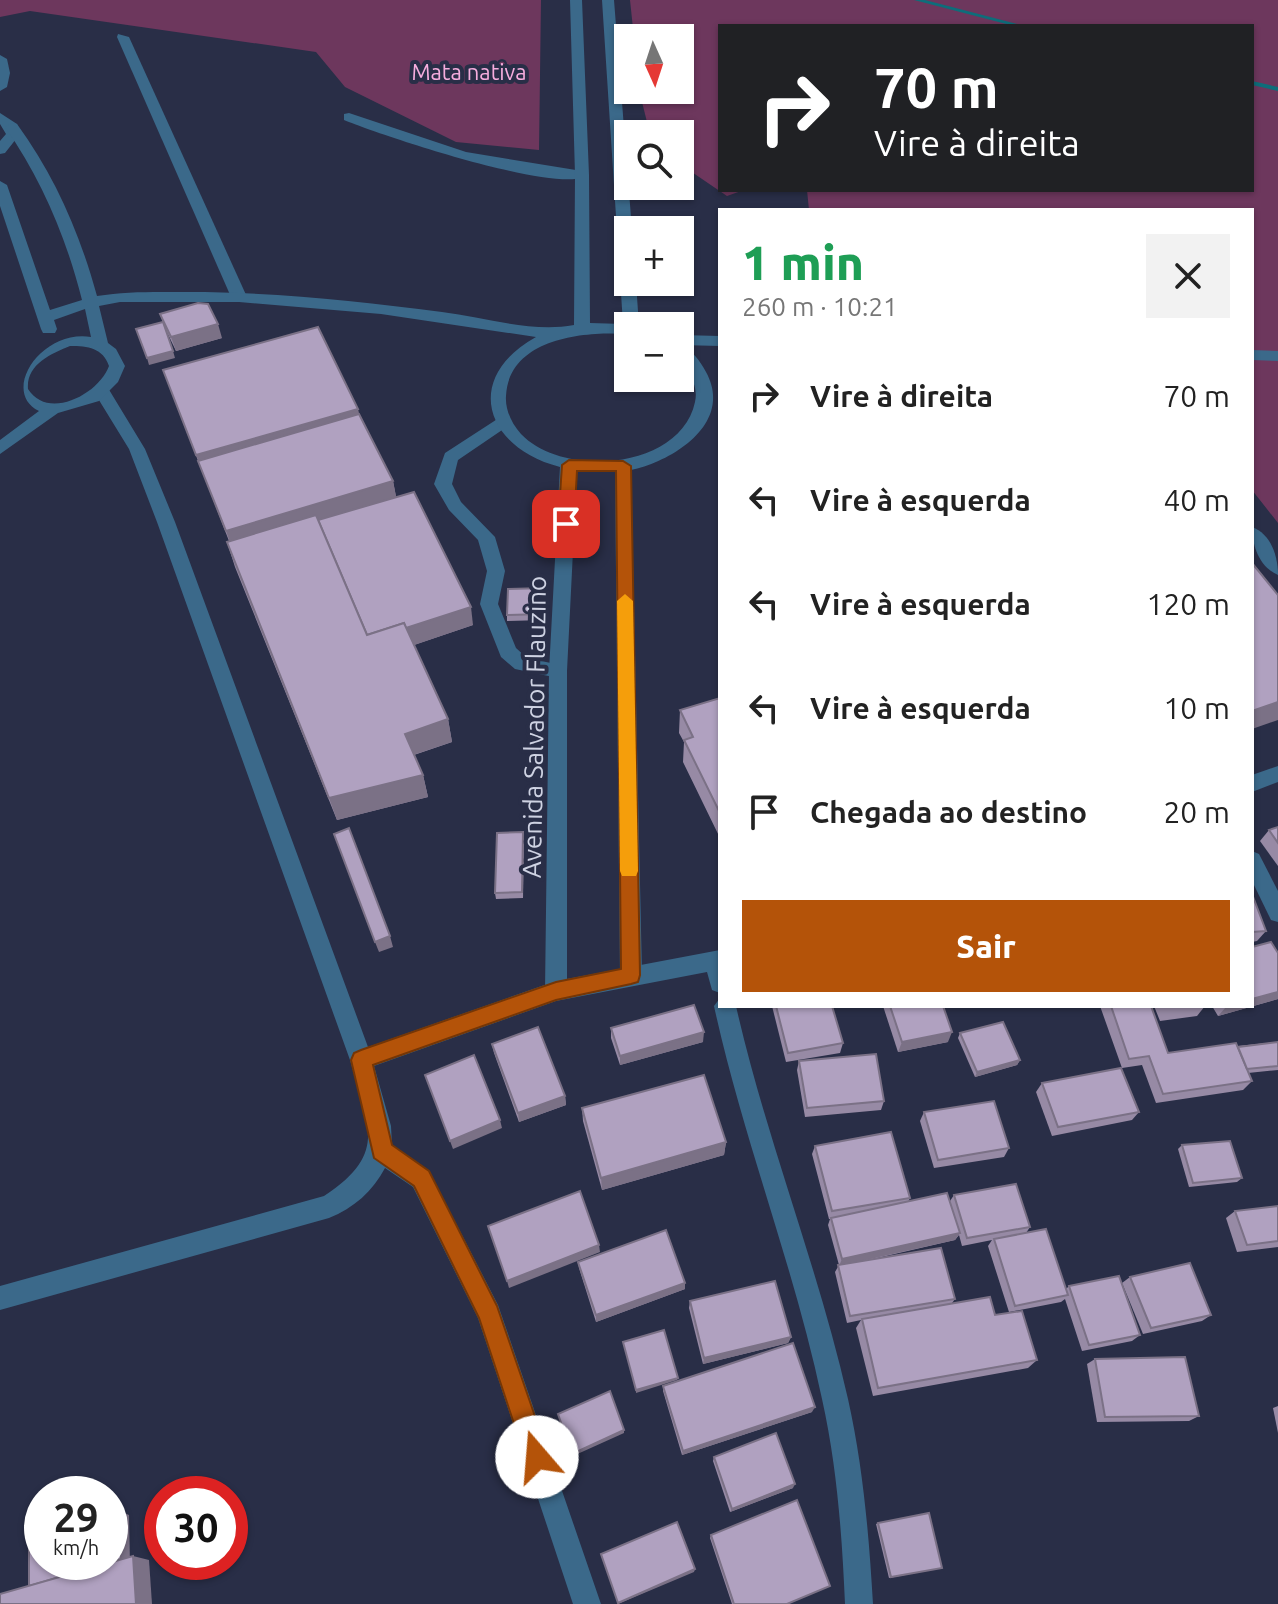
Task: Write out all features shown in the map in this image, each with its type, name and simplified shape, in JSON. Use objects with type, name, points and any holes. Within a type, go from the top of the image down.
[{"type":"street","points":[[576,0],[582,175],[582,328]]},
{"type":"street","points":[[608,0],[623,216]]},
{"type":"street","points":[[123,37],[239,297]]},
{"type":"street","points":[[0,59],[3,73],[0,87]]},
{"type":"street","points":[[349,117],[419,145],[485,164],[582,175]]},
{"type":"street","points":[[0,150],[13,134],[6,122]]},
{"type":"street","points":[[6,122],[40,164],[91,302],[101,345]]},
{"type":"street","points":[[0,185],[53,345]]},
{"type":"street","points":[[46,317],[91,302],[120,297],[239,297],[381,309],[482,322],[516,330],[559,333]]},
{"type":"street","points":[[614,328],[582,328],[559,333],[532,345],[513,361],[500,380],[496,401],[502,422],[517,441],[540,456],[569,465],[623,466],[652,458],[676,445],[694,429],[703,409],[705,389],[694,366]]},
{"type":"street","points":[[694,340],[718,341]]},
{"type":"street","points":[[0,386],[27,359],[53,345],[81,341],[101,345],[115,357],[117,366],[111,383],[102,392],[72,405],[55,407],[27,400],[18,391],[18,370]]},
{"type":"street","points":[[1254,355],[1278,356]]},
{"type":"street","points":[[0,1298],[329,1206],[354,1192],[373,1172],[381,1151],[380,1129],[361,1060],[166,522],[137,449],[102,392]]},
{"type":"street","points":[[0,448],[55,407]]},
{"type":"street","points":[[502,422],[451,457],[443,484],[455,506],[486,537],[496,571],[489,604],[500,640],[522,664],[558,671]]},
{"type":"street","name":"Avenida Salvador Flauzino","points":[[556,991],[558,671],[569,465]]},
{"type":"street","points":[[623,466],[631,975]]},
{"type":"street","points":[[1254,536],[1278,568]]},
{"type":"street","points":[[1254,783],[1278,774]]},
{"type":"street","points":[[1254,864],[1278,913]]},
{"type":"street","points":[[361,1060],[556,991],[631,975],[718,968]]},
{"type":"street","points":[[725,1008],[741,1086],[829,1371],[854,1515],[859,1604]]},
{"type":"street","points":[[381,1151],[421,1179],[489,1314],[587,1604]]},
{"type":"green space","name":"Mata nativa","points":[[0,0],[541,0],[539,150],[456,142],[345,87],[316,52],[30,11],[0,17]]},
{"type":"green space","points":[[630,0],[1278,0],[1278,523],[1254,493],[1254,208],[809,208],[807,192],[1254,192],[1254,24],[718,24],[718,190],[694,174],[694,120],[646,120],[642,104],[694,104],[694,24],[633,24]]},
{"type":"building","points":[[198,303],[208,304],[218,324],[171,337],[160,314]]},
{"type":"building","points":[[163,322],[173,351],[147,358],[136,329]]},
{"type":"building","points":[[318,327],[358,409],[196,455],[163,370]]},
{"type":"building","points":[[359,414],[393,481],[226,531],[198,461]]},
{"type":"building","points":[[414,492],[471,607],[406,628],[404,623],[367,635],[318,520]]},
{"type":"building","points":[[316,515],[367,635],[404,623],[448,719],[405,734],[423,775],[329,798],[227,542]]},
{"type":"building","points":[[1254,565],[1278,595],[1278,702],[1254,710]]},
{"type":"building","points":[[545,588],[544,614],[507,615],[508,589]]},
{"type":"building","points":[[718,699],[718,809],[684,740],[693,737],[680,710]]},
{"type":"building","points":[[1278,827],[1278,843],[1269,830]]},
{"type":"building","points":[[349,828],[390,936],[375,942],[334,834]]},
{"type":"building","points":[[523,832],[522,892],[495,893],[497,833]]},
{"type":"building","points":[[1254,899],[1266,931],[1254,932]]},
{"type":"building","points":[[1271,942],[1278,953],[1278,992],[1254,998],[1254,946]]},
{"type":"building","points":[[694,1005],[704,1032],[620,1056],[611,1028]]},
{"type":"building","points":[[777,1008],[833,1008],[843,1043],[788,1053]]},
{"type":"building","points":[[891,1008],[944,1008],[952,1032],[902,1042]]},
{"type":"building","points":[[1112,1008],[1152,1008],[1168,1053],[1236,1043],[1252,1081],[1163,1094],[1149,1056],[1129,1059]]},
{"type":"building","points":[[1003,1022],[1020,1060],[977,1072],[960,1033]]},
{"type":"building","points":[[538,1027],[565,1096],[518,1113],[492,1044]]},
{"type":"building","points":[[1278,1042],[1278,1066],[1247,1069],[1238,1047]]},
{"type":"building","points":[[876,1054],[884,1101],[807,1108],[799,1061]]},
{"type":"building","points":[[474,1055],[500,1120],[450,1141],[425,1075]]},
{"type":"building","points":[[1121,1068],[1139,1112],[1058,1127],[1042,1083]]},
{"type":"building","points":[[704,1075],[726,1142],[601,1178],[582,1108]]},
{"type":"building","points":[[994,1101],[1009,1148],[938,1160],[924,1112]]},
{"type":"building","points":[[891,1132],[910,1198],[832,1211],[815,1146]]},
{"type":"building","points":[[1230,1141],[1242,1178],[1193,1183],[1182,1145]]},
{"type":"building","points":[[1016,1184],[1030,1227],[967,1238],[954,1195]]},
{"type":"building","points":[[580,1191],[599,1245],[507,1281],[488,1226]]},
{"type":"building","points":[[947,1193],[960,1233],[842,1259],[831,1218]]},
{"type":"building","points":[[1278,1206],[1278,1241],[1247,1245],[1235,1211]]},
{"type":"building","points":[[1046,1229],[1068,1295],[1015,1306],[994,1239]]},
{"type":"building","points":[[666,1230],[685,1283],[596,1315],[578,1262]]},
{"type":"building","points":[[941,1248],[955,1299],[850,1316],[838,1265]]},
{"type":"building","points":[[1190,1263],[1211,1315],[1151,1328],[1130,1277]]},
{"type":"building","points":[[1119,1276],[1140,1335],[1089,1345],[1069,1286]]},
{"type":"building","points":[[775,1281],[791,1337],[704,1358],[690,1301]]},
{"type":"building","points":[[990,1297],[995,1315],[1022,1311],[1037,1360],[878,1388],[862,1319]]},
{"type":"building","points":[[664,1330],[678,1378],[636,1390],[623,1342]]},
{"type":"building","points":[[793,1343],[815,1407],[683,1451],[663,1386]]},
{"type":"building","points":[[1185,1357],[1199,1416],[1105,1417],[1095,1359]]},
{"type":"building","points":[[610,1391],[624,1430],[572,1454],[558,1414]]},
{"type":"building","points":[[776,1433],[795,1484],[732,1509],[714,1457]]},
{"type":"building","points":[[797,1500],[830,1586],[787,1604],[734,1604],[711,1535]]},
{"type":"building","points":[[929,1513],[942,1568],[891,1577],[878,1523]]},
{"type":"building","points":[[677,1522],[695,1569],[618,1603],[601,1554]]},
{"type":"building","points":[[133,1556],[136,1604],[0,1604],[0,1594],[49,1580],[128,1580],[128,1557]]},
{"type":"building","points":[[29,1580],[49,1580],[29,1586]]},
{"type":"waterway","points":[[917,0],[1014,24]]},
{"type":"waterway","points":[[1254,83],[1278,89]]},
{"type":"slow traffic","points":[[625,601],[629,871]]},
{"type":"route","points":[[537,1457],[489,1314],[421,1179],[381,1151],[380,1129],[361,1060],[556,991],[631,975],[623,466],[587,468],[569,465],[566,524]]}]
